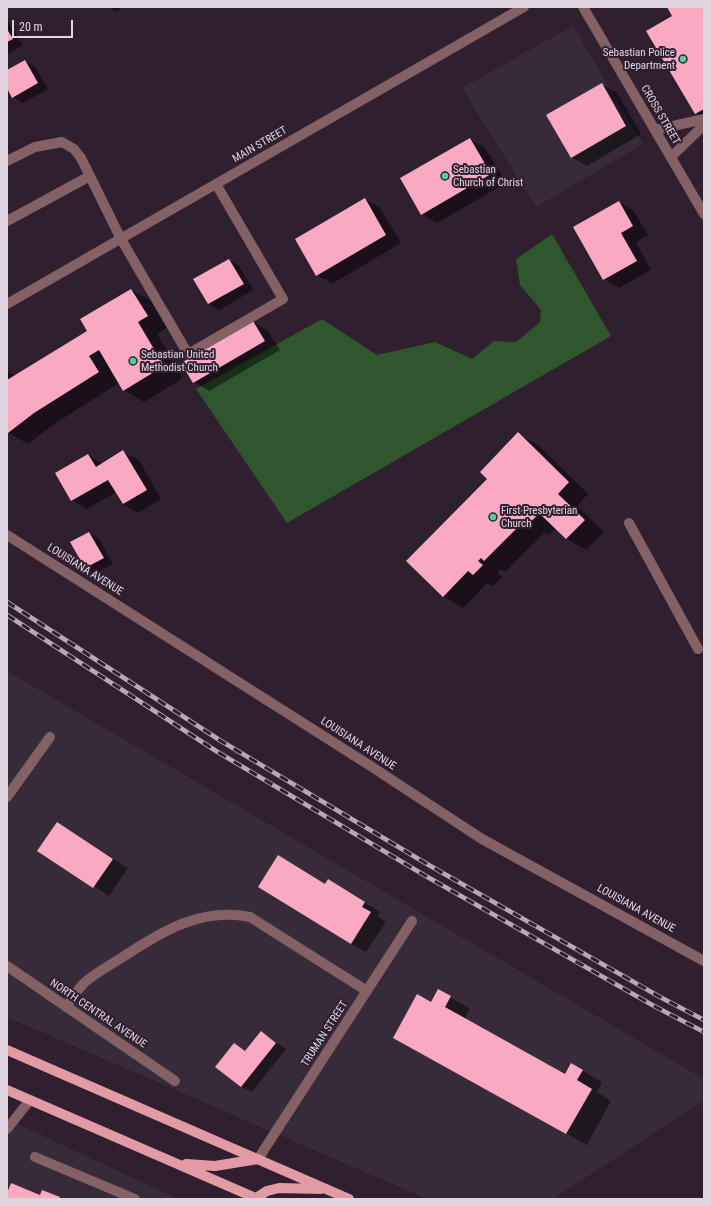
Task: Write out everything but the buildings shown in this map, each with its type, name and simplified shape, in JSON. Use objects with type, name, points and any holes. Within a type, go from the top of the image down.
[{"type":"main road","points":[[7,1050],[349,1199]]},
{"type":"main road","points":[[7,1090],[257,1199],[267,1191],[278,1188],[327,1190]]},
{"type":"main road","points":[[178,1164],[215,1166],[258,1159]]},
{"type":"street","name":"MAIN STREET","points":[[7,304],[524,7]]},
{"type":"street","name":"CROSS STREET","points":[[583,7],[704,214]]},
{"type":"street","points":[[655,130],[704,119]]},
{"type":"street","points":[[671,157],[704,125]]},
{"type":"street","points":[[7,160],[35,147],[62,142],[74,149],[81,158],[121,239],[188,354],[283,299],[216,184]]},
{"type":"street","points":[[7,221],[90,176]]},
{"type":"street","points":[[629,523],[698,649]]},
{"type":"street","name":"LOUISIANA AVENUE","points":[[7,535],[362,760],[482,839],[704,960]]},
{"type":"street","points":[[7,797],[50,737]]},
{"type":"street","points":[[66,1007],[84,983],[144,943],[167,930],[199,918],[221,914],[250,918],[367,991]]},
{"type":"street","name":"TRUMAN STREET","points":[[258,1159],[412,921]]},
{"type":"street","name":"NORTH CENTRAL AVENUE","points":[[7,966],[175,1081]]},
{"type":"street","points":[[7,1129],[30,1100]]},
{"type":"street","points":[[35,1157],[135,1199]]},
{"type":"shaded area","points":[[573,26],[643,144],[536,207],[462,88]]},
{"type":"shaded area","points":[[7,671],[704,1079],[704,1100],[553,1199],[427,1199],[7,1017]]},
{"type":"shaded area","points":[[7,1119],[178,1199],[7,1199]]},
{"type":"green space","points":[[552,234],[611,336],[287,523],[196,389],[322,319],[377,355],[435,342],[472,359],[494,341],[516,342],[540,322],[541,310],[520,285],[516,259]]},
{"type":"railway","points":[[7,602],[221,741],[427,864],[660,997],[704,1020]]},
{"type":"railway","points":[[7,615],[216,751],[424,875],[654,1006],[704,1032]]},
{"type":"place","name":"Sebastian Police Department","points":[[683,59]]},
{"type":"place","name":"Sebastian Church of Christ","points":[[445,176]]},
{"type":"place","name":"Sebastian United Methodist Church","points":[[133,361]]},
{"type":"place","name":"First Presbyterian Church","points":[[493,517]]}]
